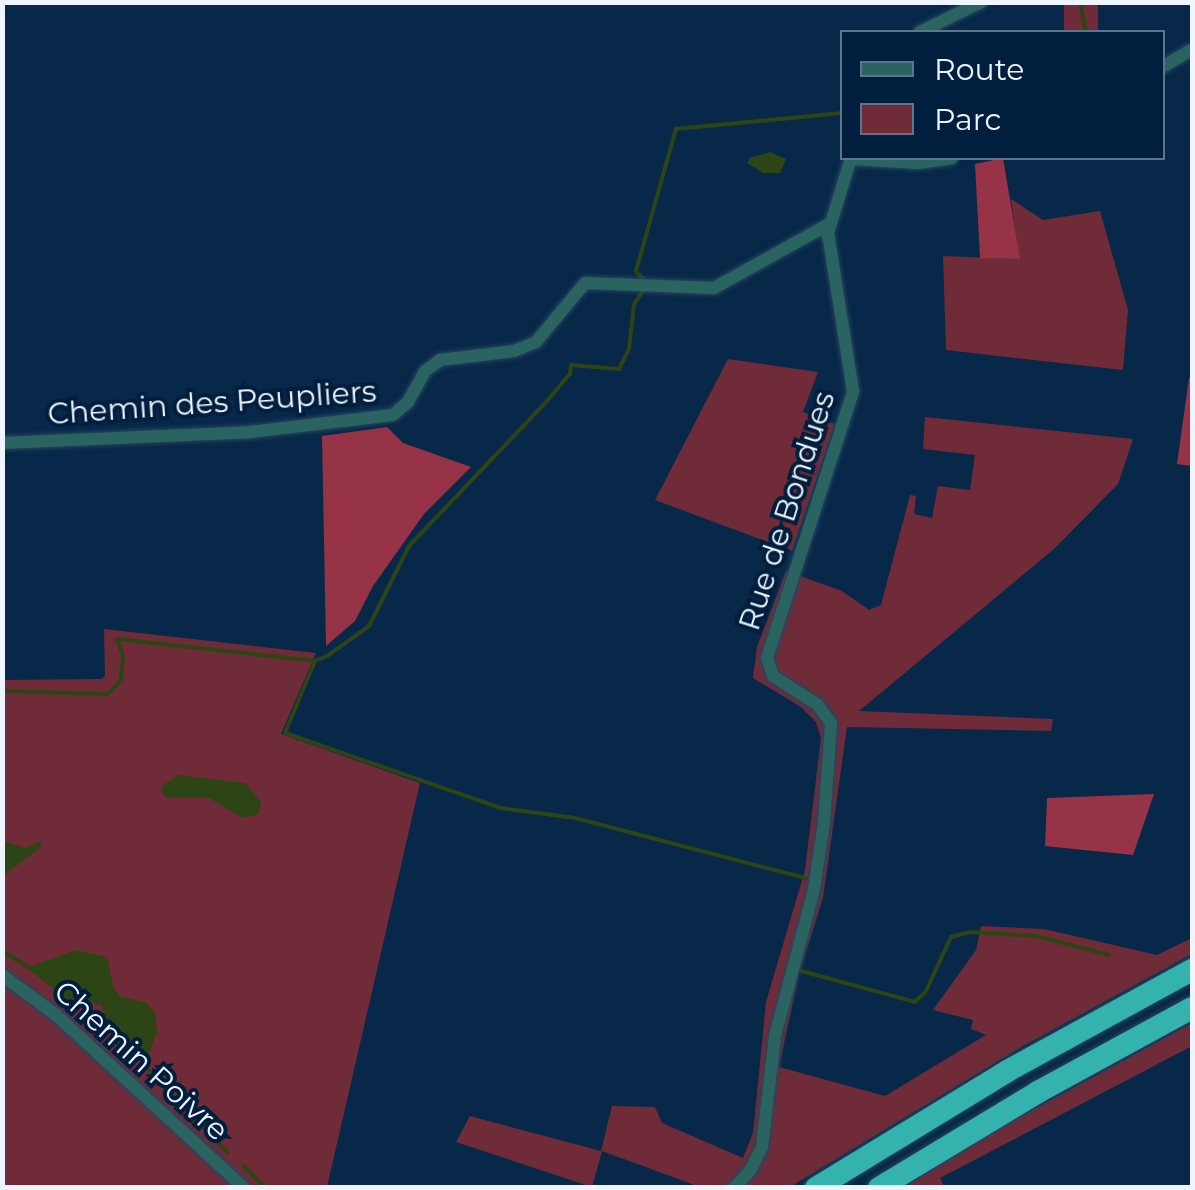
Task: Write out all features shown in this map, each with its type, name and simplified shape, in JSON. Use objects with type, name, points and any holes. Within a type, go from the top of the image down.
[{"type":"highway","points":[[816,1188],[996,1077],[1192,970]]},
{"type":"highway","points":[[879,1188],[1024,1100],[1192,1008]]},
{"type":"street","points":[[924,30],[982,2]]},
{"type":"street","points":[[1165,66],[1192,50]]},
{"type":"street","points":[[828,224],[850,160]]},
{"type":"street","points":[[878,160],[938,160]]},
{"type":"street","name":"Chemin des Peupliers","points":[[2,443],[250,432],[394,415],[408,402],[425,371],[440,360],[514,351],[536,342],[585,283],[714,288],[736,280],[828,224]]},
{"type":"street","name":"Rue de Bondues","points":[[734,1188],[754,1165],[762,1146],[775,1036],[814,890],[828,791],[832,734],[828,718],[818,705],[773,676],[767,658],[853,391],[853,368],[832,270],[828,224]]},
{"type":"street","name":"Chemin Poivre","points":[[2,975],[56,1016],[244,1188]]},
{"type":"green space","points":[[1064,3],[1098,3],[1098,30],[1064,30]]},
{"type":"green space","points":[[1011,199],[1043,220],[1100,211],[1128,310],[1123,370],[946,350],[943,256],[1019,259]]},
{"type":"green space","points":[[728,359],[818,372],[803,412],[835,424],[792,551],[655,500]]},
{"type":"green space","points":[[925,417],[1133,439],[1118,484],[1054,549],[859,711],[1053,719],[1051,731],[847,727],[823,898],[799,973],[779,1067],[885,1096],[986,1035],[971,1029],[973,1020],[933,1010],[976,950],[981,926],[1044,929],[1157,955],[1192,938],[1192,954],[1023,1046],[790,1187],[700,1187],[602,1151],[592,1187],[456,1142],[470,1116],[601,1151],[612,1106],[655,1107],[662,1123],[743,1158],[753,1133],[766,1002],[805,870],[821,738],[816,722],[801,707],[753,678],[757,647],[786,571],[842,591],[869,610],[881,605],[910,495],[916,496],[914,514],[932,518],[938,486],[970,490],[975,455],[923,449]]},
{"type":"green space","points":[[104,629],[316,653],[281,734],[420,783],[327,1187],[3,1187],[2,680],[101,679],[105,676]]},
{"type":"green space","points":[[1192,1023],[1192,1046],[940,1178],[944,1187],[903,1188],[992,1132]]},
{"type":"shaded area","points":[[770,152],[786,159],[780,173],[763,173],[747,163],[750,158]]},
{"type":"shaded area","points":[[1003,160],[1020,259],[980,258],[975,164]]},
{"type":"shaded area","points":[[1192,378],[1192,466],[1177,464]]},
{"type":"shaded area","points":[[387,427],[403,443],[471,467],[424,514],[373,586],[355,621],[326,646],[322,436]]},
{"type":"shaded area","points":[[178,775],[245,783],[261,802],[259,814],[242,818],[209,798],[167,798],[161,792],[163,785]]},
{"type":"shaded area","points":[[1154,794],[1133,855],[1045,846],[1047,798]]},
{"type":"shaded area","points":[[42,840],[40,848],[3,876],[3,841],[26,848]]},
{"type":"shaded area","points":[[76,950],[107,957],[114,989],[120,996],[147,1003],[155,1013],[157,1031],[145,1066],[115,1040],[101,1005],[69,1000],[26,968]]},
{"type":"waterway","points":[[1080,2],[1086,30]]},
{"type":"waterway","points":[[645,281],[636,271],[676,129],[840,113]]},
{"type":"waterway","points":[[2,691],[108,694],[121,680],[123,656],[117,639],[315,661],[327,656],[369,626],[409,546],[547,401],[570,374],[571,365],[619,369],[629,349],[634,304],[643,291]]},
{"type":"waterway","points":[[315,661],[285,733],[500,808],[575,818],[806,878]]},
{"type":"waterway","points":[[798,970],[915,1002],[926,991],[951,937],[970,932],[1036,936],[1109,955]]},
{"type":"waterway","points":[[2,951],[27,966]]},
{"type":"waterway","points":[[145,1066],[227,1152]]},
{"type":"waterway","points":[[244,1166],[265,1188]]}]
